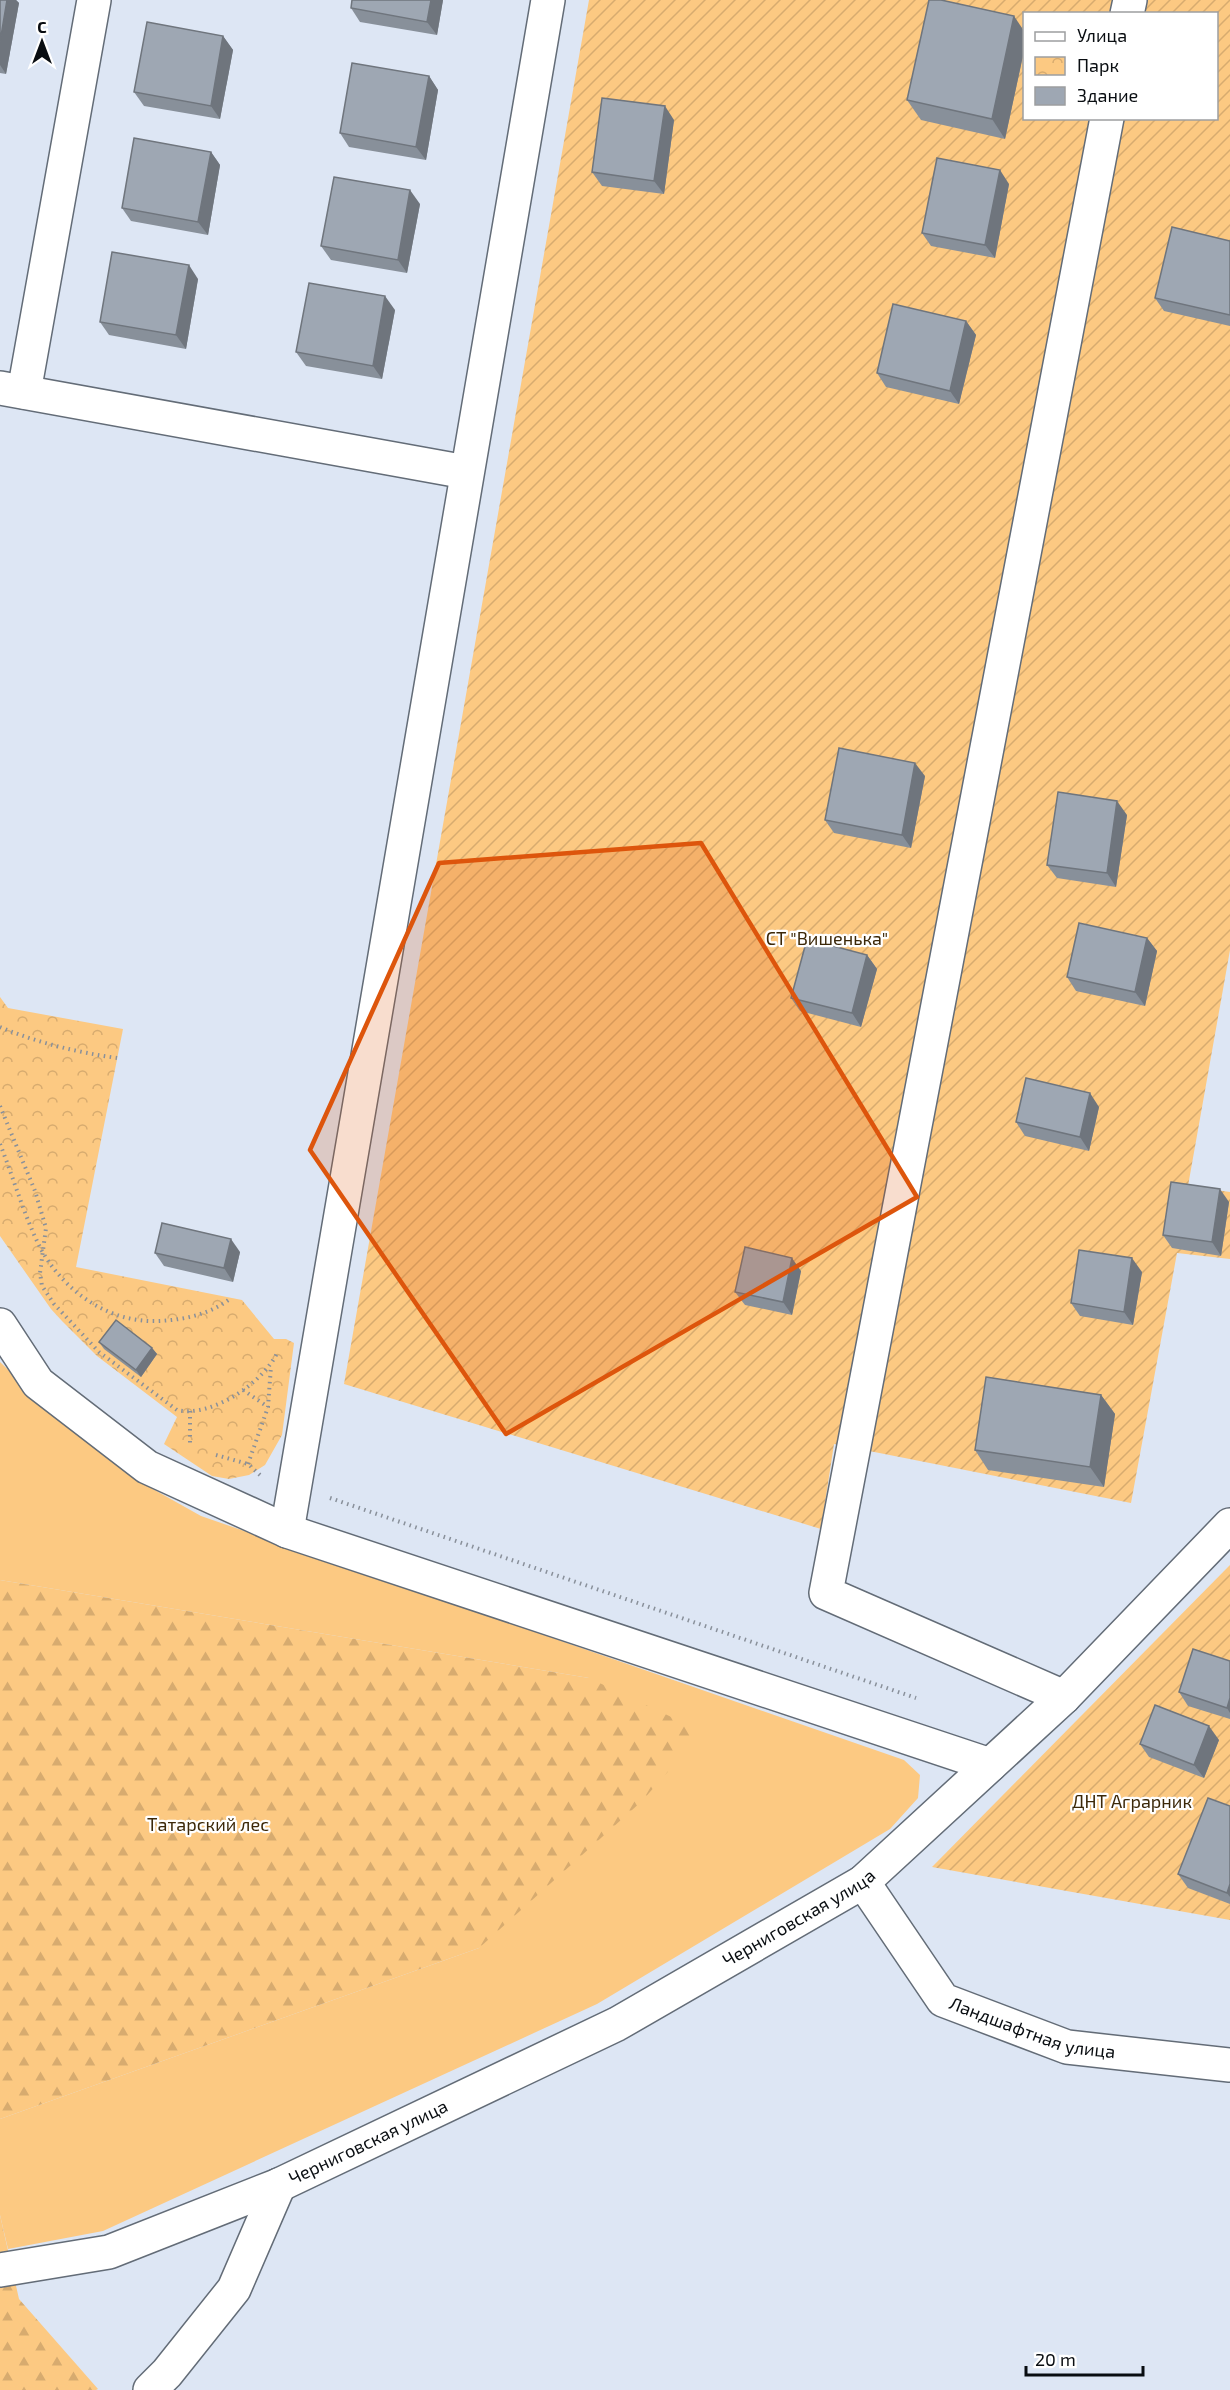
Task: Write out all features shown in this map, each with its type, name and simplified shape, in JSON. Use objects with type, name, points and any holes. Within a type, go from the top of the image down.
[{"type":"street","points":[[94,0],[12,390],[466,472]]},
{"type":"street","points":[[287,1532],[548,0]]},
{"type":"street","points":[[1064,1697],[826,1593],[1107,120]]},
{"type":"street","points":[[0,1325],[38,1383],[147,1467],[287,1532],[990,1765]]},
{"type":"street","name":"Черниговская улица","points":[[0,2270],[109,2252],[279,2185],[617,2024],[862,1882],[1064,1697],[1230,1525]]},
{"type":"street","name":"Ландшафтная улица","points":[[862,1882],[943,2000],[1067,2047],[1230,2065]]},
{"type":"street","points":[[150,2390],[167,2373],[234,2289],[279,2185]]},
{"type":"path","points":[[0,1027],[26,1038],[73,1051],[117,1058]]},
{"type":"path","points":[[0,1106],[35,1191],[46,1228],[40,1273],[42,1286],[54,1304],[99,1352],[177,1410],[190,1411],[213,1406],[243,1390],[271,1365]]},
{"type":"path","points":[[0,1144],[29,1222],[43,1252],[75,1292],[93,1306],[117,1316],[146,1322],[177,1321],[205,1313],[223,1305],[231,1298]]},
{"type":"path","points":[[248,1464],[268,1407],[271,1365],[279,1346]]},
{"type":"path","points":[[243,1390],[268,1407]]},
{"type":"path","points":[[190,1411],[190,1448]]},
{"type":"path","points":[[213,1454],[248,1464],[262,1477],[295,1486],[924,1701]]},
{"type":"highlighted area","points":[[701,843],[917,1197],[506,1434],[310,1150],[439,863]]},
{"type":"green space","name":"СТ \"Вишенька\"","points":[[589,0],[1230,0],[1230,950],[1188,1186],[1230,1192],[1230,1259],[1177,1253],[1131,1503],[834,1444],[821,1529],[344,1384]]},
{"type":"green space","points":[[0,997],[8,1008],[123,1029],[76,1267],[242,1300],[274,1339],[286,1339],[294,1343],[282,1435],[265,1465],[249,1475],[229,1479],[212,1476],[164,1444],[177,1417],[97,1356],[62,1321],[51,1309],[0,1236]]},
{"type":"green space","points":[[0,1362],[66,1425],[135,1479],[201,1516],[904,1760],[920,1775],[918,1798],[890,1829],[597,2004],[103,2231],[8,2249],[0,2215],[0,2119],[479,1948],[589,1678],[0,1580]]},
{"type":"green space","name":"ДНТ Аграрник","points":[[1230,1565],[1230,1920],[932,1867]]},
{"type":"green space","name":"Татарский лес","points":[[0,1580],[589,1678],[703,1732],[642,1801],[479,1948],[0,2119]]},
{"type":"green space","points":[[0,2215],[19,2299],[98,2389],[0,2390]]},
{"type":"building","points":[[0,0],[7,0],[0,42]]},
{"type":"building","points":[[352,0],[431,0],[427,22],[351,8]]},
{"type":"building","points":[[929,0],[941,0],[1014,16],[992,119],[907,100]]},
{"type":"building","points":[[147,22],[223,36],[211,106],[134,92]]},
{"type":"building","points":[[352,63],[429,76],[416,147],[340,133]]},
{"type":"building","points":[[602,98],[665,106],[654,181],[592,172]]},
{"type":"building","points":[[134,138],[211,152],[198,222],[122,208]]},
{"type":"building","points":[[937,158],[1000,170],[985,245],[922,233]]},
{"type":"building","points":[[334,177],[410,190],[398,260],[321,246]]},
{"type":"building","points":[[1172,227],[1230,241],[1230,315],[1155,298]]},
{"type":"building","points":[[112,252],[189,265],[176,335],[100,322]]},
{"type":"building","points":[[309,283],[385,296],[373,366],[296,352]]},
{"type":"building","points":[[893,304],[966,321],[950,391],[877,373]]},
{"type":"building","points":[[839,748],[915,763],[902,835],[825,820]]},
{"type":"building","points":[[1058,792],[1117,801],[1107,873],[1047,865]]},
{"type":"building","points":[[1079,923],[1147,938],[1135,992],[1067,977]]},
{"type":"building","points":[[807,939],[867,955],[852,1013],[791,998]]},
{"type":"building","points":[[1026,1078],[1090,1093],[1080,1137],[1016,1122]]},
{"type":"building","points":[[1171,1182],[1220,1189],[1212,1242],[1163,1235]]},
{"type":"building","points":[[162,1223],[231,1239],[224,1268],[155,1253]]},
{"type":"building","points":[[745,1247],[792,1258],[783,1302],[735,1292]]},
{"type":"building","points":[[1079,1250],[1132,1258],[1124,1312],[1071,1303]]},
{"type":"building","points":[[116,1320],[152,1348],[136,1370],[99,1342]]},
{"type":"building","points":[[986,1377],[1101,1395],[1090,1467],[975,1450]]},
{"type":"building","points":[[1193,1649],[1230,1661],[1230,1698],[1227,1708],[1179,1692]]},
{"type":"building","points":[[1155,1705],[1209,1726],[1194,1765],[1140,1744]]},
{"type":"building","points":[[1208,1798],[1230,1806],[1230,1884],[1227,1893],[1178,1874]]}]
